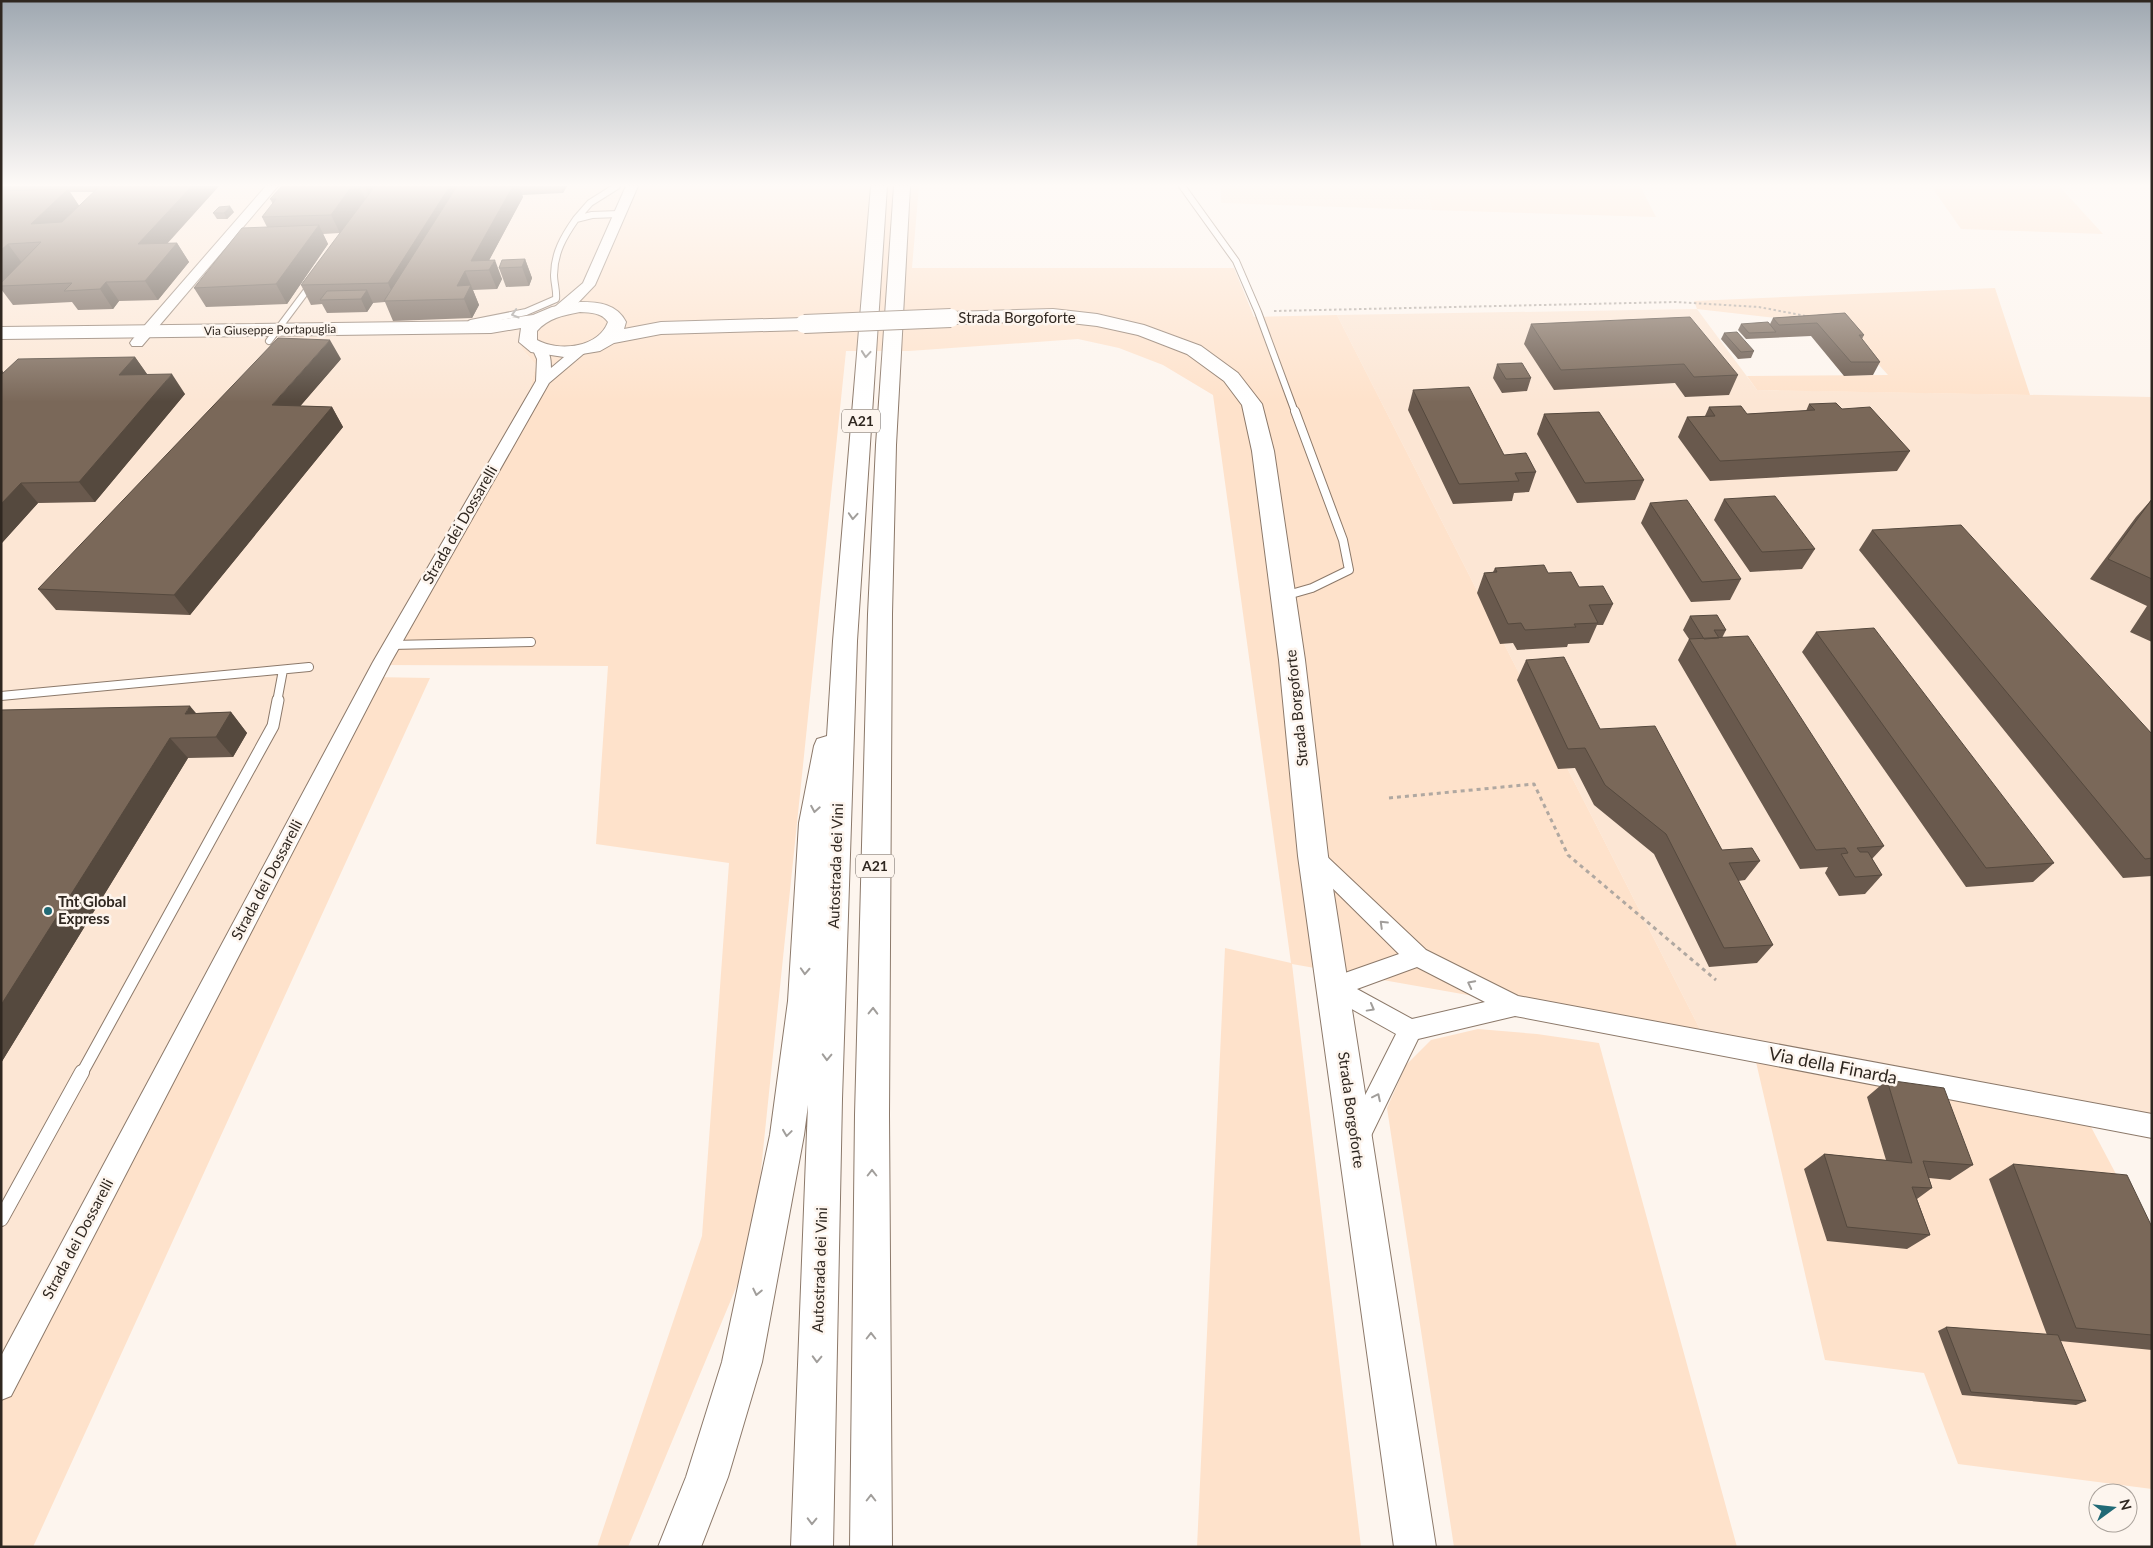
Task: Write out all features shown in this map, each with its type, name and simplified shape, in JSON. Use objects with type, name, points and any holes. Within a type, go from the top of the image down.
[{"type":"main road","name":"Autostrada dei Vini","points":[[812,1547],[825,1099],[845,641],[874,258]]},
{"type":"main road","name":"A21","points":[[871,1547],[872,1125],[880,624],[886,445],[898,258]]},
{"type":"main road","name":"Via Giuseppe Portapuglia","points":[[273,336],[491,327],[537,320],[557,303],[610,314],[661,328]]},
{"type":"main road","points":[[608,338],[616,329],[610,314]]},
{"type":"main road","name":"Strada Borgoforte","points":[[661,328],[1053,315],[1097,320],[1144,331],[1194,350],[1231,376],[1252,404],[1263,451],[1284,596],[1313,856],[1415,1547]]},
{"type":"main road","points":[[534,346],[528,331],[537,320]]},
{"type":"main road","points":[[581,350],[608,338],[661,328]]},
{"type":"main road","name":"Via Giuseppe Portapuglia","points":[[1,333],[142,337],[273,336],[484,339],[534,346],[559,352],[581,350]]},
{"type":"main road","name":"Via Giuseppe Portapuglia","points":[[1,344],[142,337]]},
{"type":"main road","points":[[679,1547],[707,1477],[742,1362],[787,1134],[804,1001],[813,823],[845,641]]},
{"type":"street","points":[[142,337],[210,258]]},
{"type":"street","points":[[557,303],[570,303],[589,285],[600,258]]},
{"type":"street","points":[[589,285],[594,300],[610,314]]},
{"type":"street","points":[[534,346],[544,360],[543,381]]},
{"type":"street","name":"Strada dei Dossarelli","points":[[1,1386],[391,645],[543,381],[581,350]]},
{"type":"street","points":[[1313,856],[1418,957],[1515,1006]]},
{"type":"street","points":[[1333,987],[1418,957]]},
{"type":"street","points":[[1333,987],[1410,1030],[1515,1006]]},
{"type":"street","name":"Via della Finarda","points":[[1515,1006],[2152,1126]]},
{"type":"street","points":[[1355,1141],[1410,1030]]},
{"type":"lane","points":[[556,258],[554,276],[557,303]]},
{"type":"lane","points":[[1234,258],[1258,312],[1343,540],[1349,570],[1312,588],[1284,596]]},
{"type":"lane","points":[[273,336],[318,276]]},
{"type":"lane","points":[[446,328],[514,315],[550,303],[556,298],[557,303]]},
{"type":"lane","points":[[391,645],[531,642]]},
{"type":"lane","points":[[1,696],[310,667]]},
{"type":"lane","points":[[1,1219],[273,726],[284,670]]},
{"type":"path","points":[[1258,312],[1676,302],[1759,307],[1814,317]]},
{"type":"path","points":[[1389,798],[1534,784],[1568,855],[1716,980]]},
{"type":"shaded area","points":[[1,258],[602,258],[569,300],[522,349],[536,365],[527,399],[1,1379]]},
{"type":"shaded area","points":[[602,258],[913,258],[912,268],[1234,268],[1254,317],[1337,315],[1709,1047],[1592,1017],[1292,964],[1361,1547],[1197,1547],[1225,948],[1291,963],[1213,395],[1163,365],[1119,348],[1078,339],[909,351],[846,351],[753,1247],[628,1547],[597,1547],[702,1236],[729,863],[596,844],[608,666],[377,665],[527,399],[536,365],[522,349],[520,330],[545,311],[569,300]]},
{"type":"shaded area","points":[[1995,288],[2030,395],[1757,390],[1747,376],[1888,375],[1844,326],[1697,309],[1694,301]]},
{"type":"shaded area","points":[[1697,309],[1757,390],[2152,397],[2152,1136],[1709,1047],[1337,315]]},
{"type":"shaded area","points":[[371,677],[430,678],[33,1547],[1,1547],[1,1360]]},
{"type":"shaded area","points":[[1478,1029],[1537,1034],[1599,1043],[1737,1547],[1454,1547],[1387,1108],[1406,1065],[1431,1040]]},
{"type":"shaded area","points":[[1753,1049],[2090,1125],[2152,1242],[2152,1489],[2138,1487],[2138,1483],[2105,1483],[1958,1464],[1924,1373],[1825,1360]]},
{"type":"building","points":[[25,258],[164,258],[145,281],[106,282],[100,289],[64,291],[72,283],[1,286],[1,283]]},
{"type":"building","points":[[218,258],[295,258],[276,284],[194,288]]},
{"type":"building","points":[[321,258],[404,258],[388,283],[301,285]]},
{"type":"building","points":[[411,258],[473,258],[471,261],[495,260],[489,270],[465,271],[457,286],[471,285],[464,299],[384,301]]},
{"type":"building","points":[[525,259],[522,267],[499,268],[502,260]]},
{"type":"building","points":[[367,290],[361,299],[320,300],[327,291]]},
{"type":"building","points":[[1845,313],[1864,335],[1859,335],[1880,362],[1851,362],[1817,323],[1779,325],[1773,318]]},
{"type":"building","points":[[1690,317],[1738,375],[1694,377],[1684,364],[1561,370],[1531,324]]},
{"type":"building","points":[[1768,322],[1776,332],[1749,333],[1741,324]]},
{"type":"building","points":[[1737,332],[1754,351],[1741,352],[1724,333]]},
{"type":"building","points":[[278,338],[330,340],[272,405],[332,407],[174,595],[38,589]]},
{"type":"building","points":[[135,357],[119,375],[172,374],[79,482],[21,483],[1,504],[1,375],[18,359]]},
{"type":"building","points":[[1522,363],[1531,378],[1506,379],[1497,364]]},
{"type":"building","points":[[1469,387],[1504,455],[1526,453],[1536,472],[1515,473],[1519,481],[1459,484],[1413,390]]},
{"type":"building","points":[[1836,403],[1842,409],[1870,407],[1910,451],[1720,461],[1687,417],[1715,416],[1709,407],[1741,406],[1747,414],[1815,410],[1809,404]]},
{"type":"building","points":[[1599,412],[1644,480],[1585,483],[1544,414]]},
{"type":"building","points":[[1775,496],[1815,549],[1762,552],[1724,499]]},
{"type":"building","points":[[2152,499],[2152,579],[2108,559]]},
{"type":"building","points":[[1687,500],[1741,579],[1702,582],[1650,503]]},
{"type":"building","points":[[1961,525],[2152,734],[2152,858],[2145,859],[1872,530]]},
{"type":"building","points":[[1544,565],[1548,573],[1571,572],[1579,587],[1603,586],[1613,604],[1589,605],[1598,623],[1574,624],[1576,627],[1525,630],[1521,623],[1508,624],[1484,573],[1497,572],[1495,568]]},
{"type":"building","points":[[1717,615],[1726,630],[1714,630],[1719,638],[1704,639],[1690,616]]},
{"type":"building","points":[[1874,628],[2054,863],[1986,868],[1816,632]]},
{"type":"building","points":[[1748,636],[1884,846],[1857,848],[1860,852],[1868,852],[1882,875],[1855,877],[1841,854],[1848,853],[1845,848],[1816,850],[1689,639]]},
{"type":"building","points":[[1564,657],[1600,729],[1655,726],[1722,850],[1752,848],[1760,861],[1729,863],[1773,945],[1724,948],[1666,834],[1605,785],[1585,748],[1568,749],[1526,660]]},
{"type":"building","name":"Tnt Global Express","points":[[190,706],[185,714],[231,712],[216,737],[170,738],[1,1005],[1,710]]},
{"type":"building","points":[[1887,1080],[1944,1088],[1973,1165],[1923,1161],[1932,1188],[1912,1187],[1930,1235],[1847,1227],[1824,1154],[1912,1163]]},
{"type":"building","points":[[2013,1164],[2127,1175],[2152,1227],[2152,1335],[2076,1328]]},
{"type":"building","points":[[1946,1327],[2058,1335],[2086,1401],[1971,1392]]},
{"type":"place","name":"Tnt Global Express","points":[[48,911]]}]
